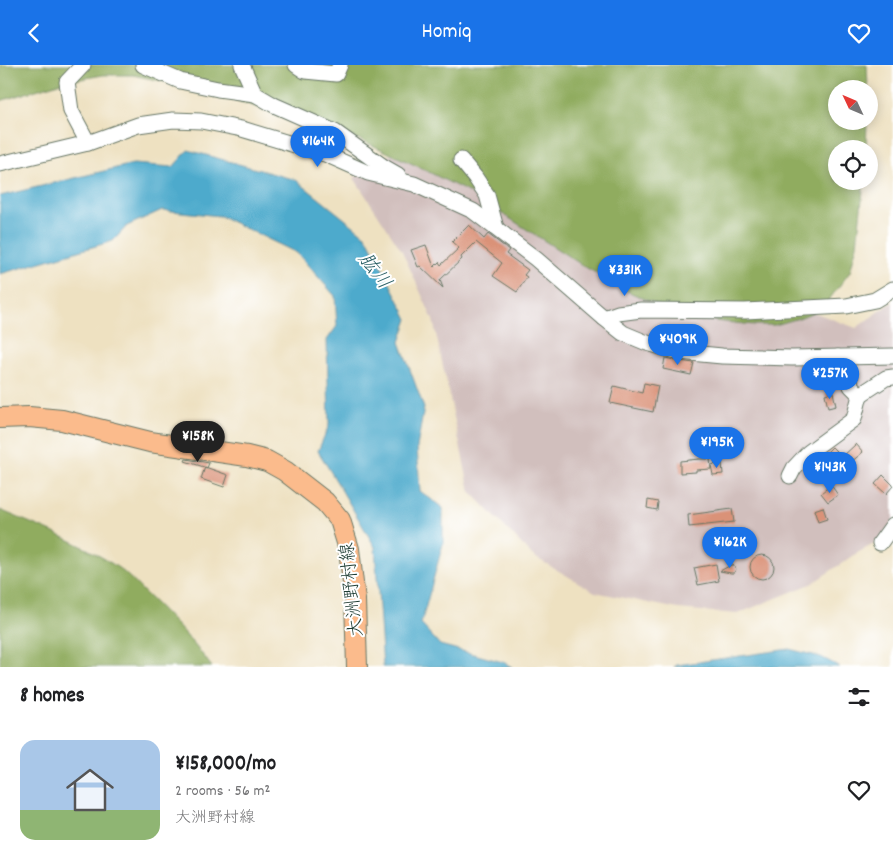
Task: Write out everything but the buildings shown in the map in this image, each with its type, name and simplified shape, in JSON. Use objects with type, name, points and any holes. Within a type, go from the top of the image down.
[{"type":"main road","name":"大洲野村線","points":[[0,418],[29,417],[62,420],[150,442],[267,461],[286,471],[325,502],[340,520],[349,549],[355,600],[357,667]]},
{"type":"street","points":[[83,65],[67,81],[70,111],[88,143]]},
{"type":"street","points":[[143,65],[180,81],[255,94],[274,105],[335,132],[384,167],[414,184],[473,211],[536,259],[623,333],[647,343],[680,353],[722,356],[893,356]]},
{"type":"street","points":[[242,65],[255,94]]},
{"type":"street","points":[[296,65],[305,71],[336,68]]},
{"type":"street","points":[[0,164],[88,143],[138,125],[173,120],[201,121],[242,129],[325,155],[368,173],[414,184]]},
{"type":"street","points":[[461,160],[487,195],[496,229]]},
{"type":"street","points":[[604,318],[618,313],[641,310],[745,311],[846,306],[875,300],[893,289]]},
{"type":"street","points":[[838,357],[850,377],[851,386],[860,395]]},
{"type":"street","points":[[790,476],[794,467],[809,452],[854,419],[860,395],[886,378],[893,377]]},
{"type":"street","points":[[880,543],[893,525]]},
{"type":"shaded area","points":[[449,124],[768,295],[856,328],[893,302],[893,534],[859,552],[811,584],[737,614],[678,609],[595,592],[533,556],[470,491],[433,320],[402,251],[354,178],[386,157]]},
{"type":"green space","points":[[0,65],[867,65],[868,80],[828,80],[828,130],[867,130],[866,140],[828,140],[828,190],[863,190],[857,245],[850,272],[828,301],[816,311],[775,325],[716,321],[673,311],[629,292],[582,265],[472,194],[361,140],[231,99],[133,75],[103,75],[59,83],[0,101]]},
{"type":"green space","points":[[0,510],[77,544],[120,569],[171,619],[212,667],[0,667]]},
{"type":"water","name":"肱川","points":[[188,150],[296,180],[366,236],[408,319],[400,342],[424,408],[417,447],[420,491],[443,508],[443,544],[421,624],[440,645],[503,662],[512,667],[383,667],[375,547],[318,451],[329,425],[327,340],[337,326],[335,296],[297,253],[220,216],[162,210],[127,226],[113,241],[0,274],[0,196],[133,164],[173,167]]},
{"type":"water","points":[[789,649],[821,657],[840,667],[674,667],[677,665]]}]
